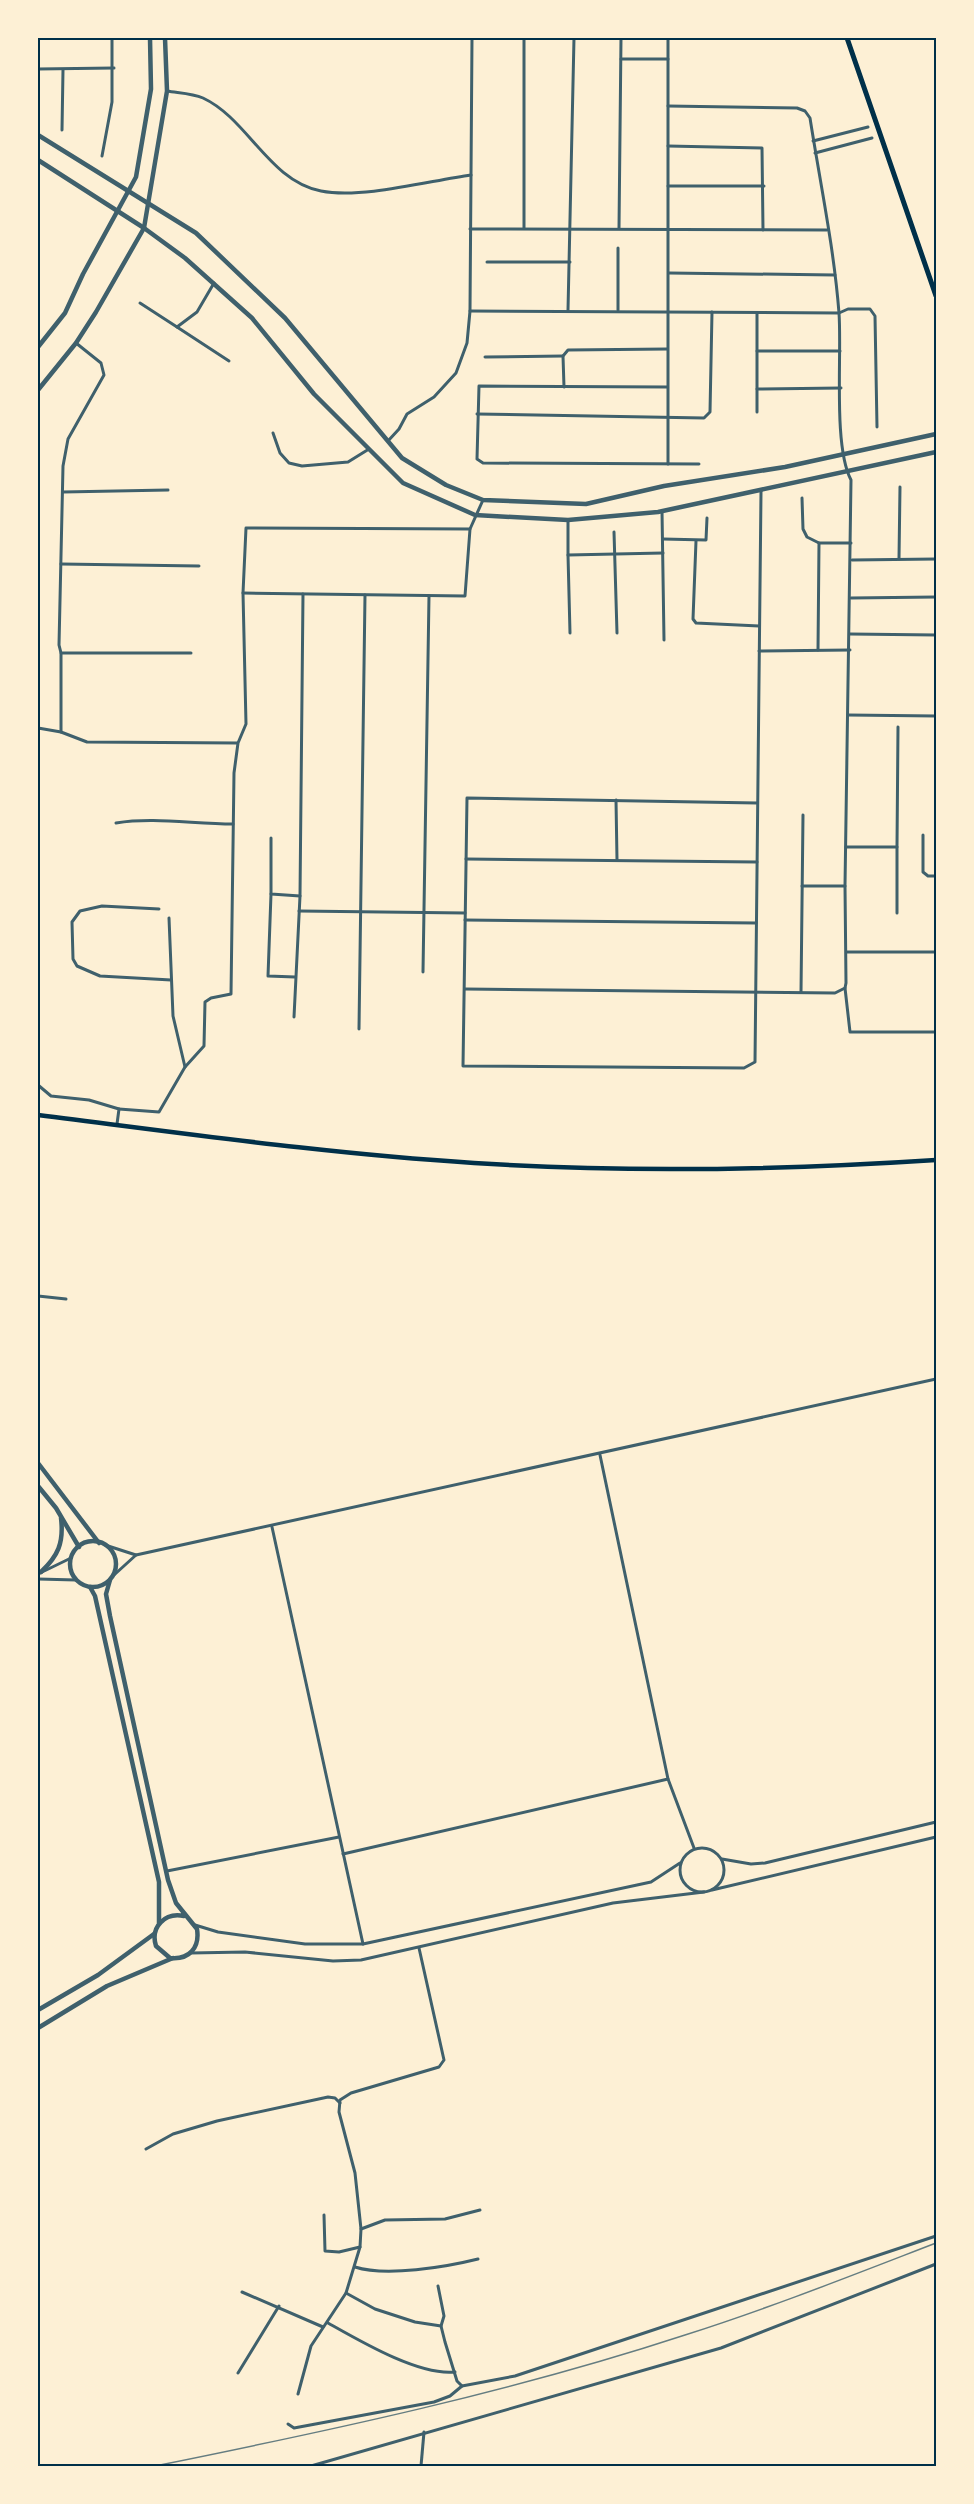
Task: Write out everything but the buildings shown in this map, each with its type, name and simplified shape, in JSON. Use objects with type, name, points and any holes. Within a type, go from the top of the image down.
[{"type":"main road","points":[[847,38],[936,296]]},
{"type":"main road","points":[[38,1114],[294,1147],[498,1164],[592,1168],[732,1167],[936,1160]]},
{"type":"street","points":[[102,156],[110,116],[114,68],[112,38]]},
{"type":"street","points":[[38,347],[64,313],[82,274],[119,212],[136,177],[152,89],[150,38]]},
{"type":"street","points":[[38,390],[76,343],[144,228],[167,91],[165,38]]},
{"type":"street","points":[[388,441],[399,429],[407,414],[434,397],[456,373],[467,343],[470,310],[472,38]]},
{"type":"street","points":[[524,228],[525,38]]},
{"type":"street","points":[[568,310],[572,228],[574,38]]},
{"type":"street","points":[[619,228],[621,38]]},
{"type":"street","points":[[668,38],[668,464]]},
{"type":"street","points":[[621,59],[668,59]]},
{"type":"street","points":[[38,69],[114,68]]},
{"type":"street","points":[[62,130],[63,69]]},
{"type":"street","points":[[167,91],[206,99],[221,110],[282,170],[303,185],[320,191],[353,193],[471,175]]},
{"type":"street","points":[[668,106],[797,108],[805,111],[810,118],[835,275],[839,313],[842,453],[851,480],[852,560],[845,886],[847,952],[845,988],[850,1032],[936,1032]]},
{"type":"street","points":[[813,141],[868,127]]},
{"type":"street","points":[[38,135],[196,234],[285,318],[402,458],[446,485],[483,500],[586,504],[664,486],[785,467],[936,434]]},
{"type":"street","points":[[815,153],[872,138]]},
{"type":"street","points":[[668,146],[760,146],[764,150],[763,230]]},
{"type":"street","points":[[38,160],[144,228],[214,283],[252,318],[314,394],[403,483],[475,514],[568,520],[662,511],[761,492],[936,452]]},
{"type":"street","points":[[668,186],[764,186]]},
{"type":"street","points":[[470,229],[827,230]]},
{"type":"street","points":[[618,248],[618,310]]},
{"type":"street","points":[[487,262],[570,262]]},
{"type":"street","points":[[668,273],[835,275]]},
{"type":"street","points":[[177,327],[197,312],[214,283]]},
{"type":"street","points":[[140,303],[229,361]]},
{"type":"street","points":[[470,310],[839,313],[870,309],[875,316],[877,427]]},
{"type":"street","points":[[477,414],[704,417],[710,411],[712,312]]},
{"type":"street","points":[[757,313],[757,412]]},
{"type":"street","points":[[61,732],[61,653],[59,645],[63,466],[68,440],[104,375],[101,363],[76,343]]},
{"type":"street","points":[[564,387],[563,356],[568,350],[668,349]]},
{"type":"street","points":[[757,351],[840,351]]},
{"type":"street","points":[[485,357],[563,356]]},
{"type":"street","points":[[667,387],[482,385],[478,389],[477,459],[483,463],[699,464]]},
{"type":"street","points":[[757,389],[841,388]]},
{"type":"street","points":[[273,433],[280,453],[289,463],[302,465],[348,462],[369,449]]},
{"type":"street","points":[[899,559],[900,487]]},
{"type":"street","points":[[63,492],[168,490]]},
{"type":"street","points":[[758,803],[467,798],[464,1066],[744,1068],[755,1062],[755,991],[758,803],[761,492]]},
{"type":"street","points":[[802,498],[804,532],[811,541],[851,543]]},
{"type":"street","points":[[243,593],[465,596],[470,529],[483,500]]},
{"type":"street","points":[[662,511],[664,640]]},
{"type":"street","points":[[663,539],[696,541],[708,538],[707,518]]},
{"type":"street","points":[[568,520],[570,633]]},
{"type":"street","points":[[38,1085],[51,1096],[89,1100],[119,1109],[159,1112],[185,1067],[204,1046],[205,1002],[211,998],[231,994],[233,824],[238,743],[246,724],[243,593],[246,528],[470,529]]},
{"type":"street","points":[[614,532],[617,633]]},
{"type":"street","points":[[696,541],[693,619],[696,623],[759,626]]},
{"type":"street","points":[[818,650],[819,543]]},
{"type":"street","points":[[568,555],[663,553]]},
{"type":"street","points":[[852,560],[936,559]]},
{"type":"street","points":[[61,564],[199,566]]},
{"type":"street","points":[[294,1017],[300,896],[303,594]]},
{"type":"street","points":[[359,1029],[365,595]]},
{"type":"street","points":[[423,972],[429,596]]},
{"type":"street","points":[[851,598],[936,597]]},
{"type":"street","points":[[850,634],[936,635]]},
{"type":"street","points":[[759,651],[850,650]]},
{"type":"street","points":[[61,653],[191,653]]},
{"type":"street","points":[[848,715],[936,717]]},
{"type":"street","points":[[897,913],[898,727]]},
{"type":"street","points":[[38,728],[61,732],[87,742],[238,743]]},
{"type":"street","points":[[616,800],[617,860]]},
{"type":"street","points":[[801,992],[803,815]]},
{"type":"street","points":[[116,823],[154,819],[191,824],[233,824]]},
{"type":"street","points":[[923,835],[923,872],[928,876],[936,876]]},
{"type":"street","points":[[271,838],[268,976],[296,977]]},
{"type":"street","points":[[846,847],[897,847]]},
{"type":"street","points":[[466,859],[757,862]]},
{"type":"street","points":[[802,886],[845,886]]},
{"type":"street","points":[[271,894],[300,896]]},
{"type":"street","points":[[159,909],[102,906],[80,911],[72,922],[73,959],[77,966],[100,976],[171,980]]},
{"type":"street","points":[[298,911],[465,913]]},
{"type":"street","points":[[169,918],[175,1030],[185,1067]]},
{"type":"street","points":[[465,920],[756,923]]},
{"type":"street","points":[[847,952],[936,952]]},
{"type":"street","points":[[465,989],[835,993],[845,988]]},
{"type":"street","points":[[117,1124],[119,1109]]},
{"type":"street","points":[[38,1296],[66,1299]]},
{"type":"street","points":[[936,1379],[136,1556],[110,1580],[106,1594],[166,1871],[176,1903],[184,1916],[195,1925],[218,1932],[305,1944],[363,1944],[651,1882],[680,1863],[683,1857],[694,1848],[713,1850],[722,1859],[751,1864],[765,1863],[936,1822]]},
{"type":"street","points":[[600,1455],[668,1779],[694,1848]]},
{"type":"street","points":[[38,1463],[99,1543]]},
{"type":"street","points":[[38,1486],[61,1515],[79,1547]]},
{"type":"street","points":[[39,1573],[53,1560],[61,1544],[61,1515]]},
{"type":"street","points":[[272,1527],[363,1944]]},
{"type":"street","points":[[39,1573],[71,1558],[79,1547],[92,1542],[136,1556]]},
{"type":"street","points":[[105,1545],[114,1555],[114,1575]]},
{"type":"street","points":[[71,1558],[72,1573],[76,1580]]},
{"type":"street","points":[[38,1579],[76,1580],[90,1587],[97,1587],[110,1580]]},
{"type":"street","points":[[38,2010],[98,1975],[154,1934],[159,1923],[159,1882],[95,1596],[90,1587]]},
{"type":"street","points":[[343,1854],[668,1779]]},
{"type":"street","points":[[166,1871],[339,1837]]},
{"type":"street","points":[[38,2028],[107,1986],[173,1958],[191,1953],[245,1952],[333,1960],[361,1960],[618,1902],[704,1892],[936,1837]]},
{"type":"street","points":[[712,1890],[718,1886],[724,1873],[722,1859]]},
{"type":"street","points":[[680,1863],[682,1880],[695,1891],[704,1892]]},
{"type":"street","points":[[159,1923],[170,1916],[184,1916]]},
{"type":"street","points":[[191,1953],[199,1937],[195,1925]]},
{"type":"street","points":[[154,1934],[156,1946],[161,1953],[173,1958]]},
{"type":"street","points":[[340,2103],[351,2093],[435,2068],[444,2060],[419,1948]]},
{"type":"street","points":[[147,2149],[173,2134],[239,2115],[328,2097],[335,2098],[340,2103],[346,2146],[355,2173],[361,2229],[360,2247],[346,2292],[328,2324],[323,2327],[307,2358],[298,2394]]},
{"type":"street","points":[[361,2229],[385,2220],[445,2219],[480,2211]]},
{"type":"street","points":[[324,2215],[325,2251],[339,2252],[360,2247]]},
{"type":"street","points":[[288,2424],[294,2428],[434,2402],[450,2396],[462,2386],[515,2376],[936,2236]]},
{"type":"street","points":[[355,2267],[373,2271],[404,2271],[478,2259]]},
{"type":"street","points":[[311,2466],[424,2432],[566,2395],[720,2348],[936,2264]]},
{"type":"street","points":[[438,2286],[444,2316],[441,2326],[455,2372],[462,2386]]},
{"type":"street","points":[[242,2292],[279,2306],[323,2327]]},
{"type":"street","points":[[346,2292],[375,2309],[415,2322],[441,2326]]},
{"type":"street","points":[[238,2373],[279,2306]]},
{"type":"street","points":[[328,2324],[374,2348],[424,2368],[444,2373],[455,2372]]},
{"type":"street","points":[[421,2466],[424,2432]]},
{"type":"tram line","points":[[155,2466],[355,2424],[488,2392],[620,2356],[748,2314],[936,2243]]}]
